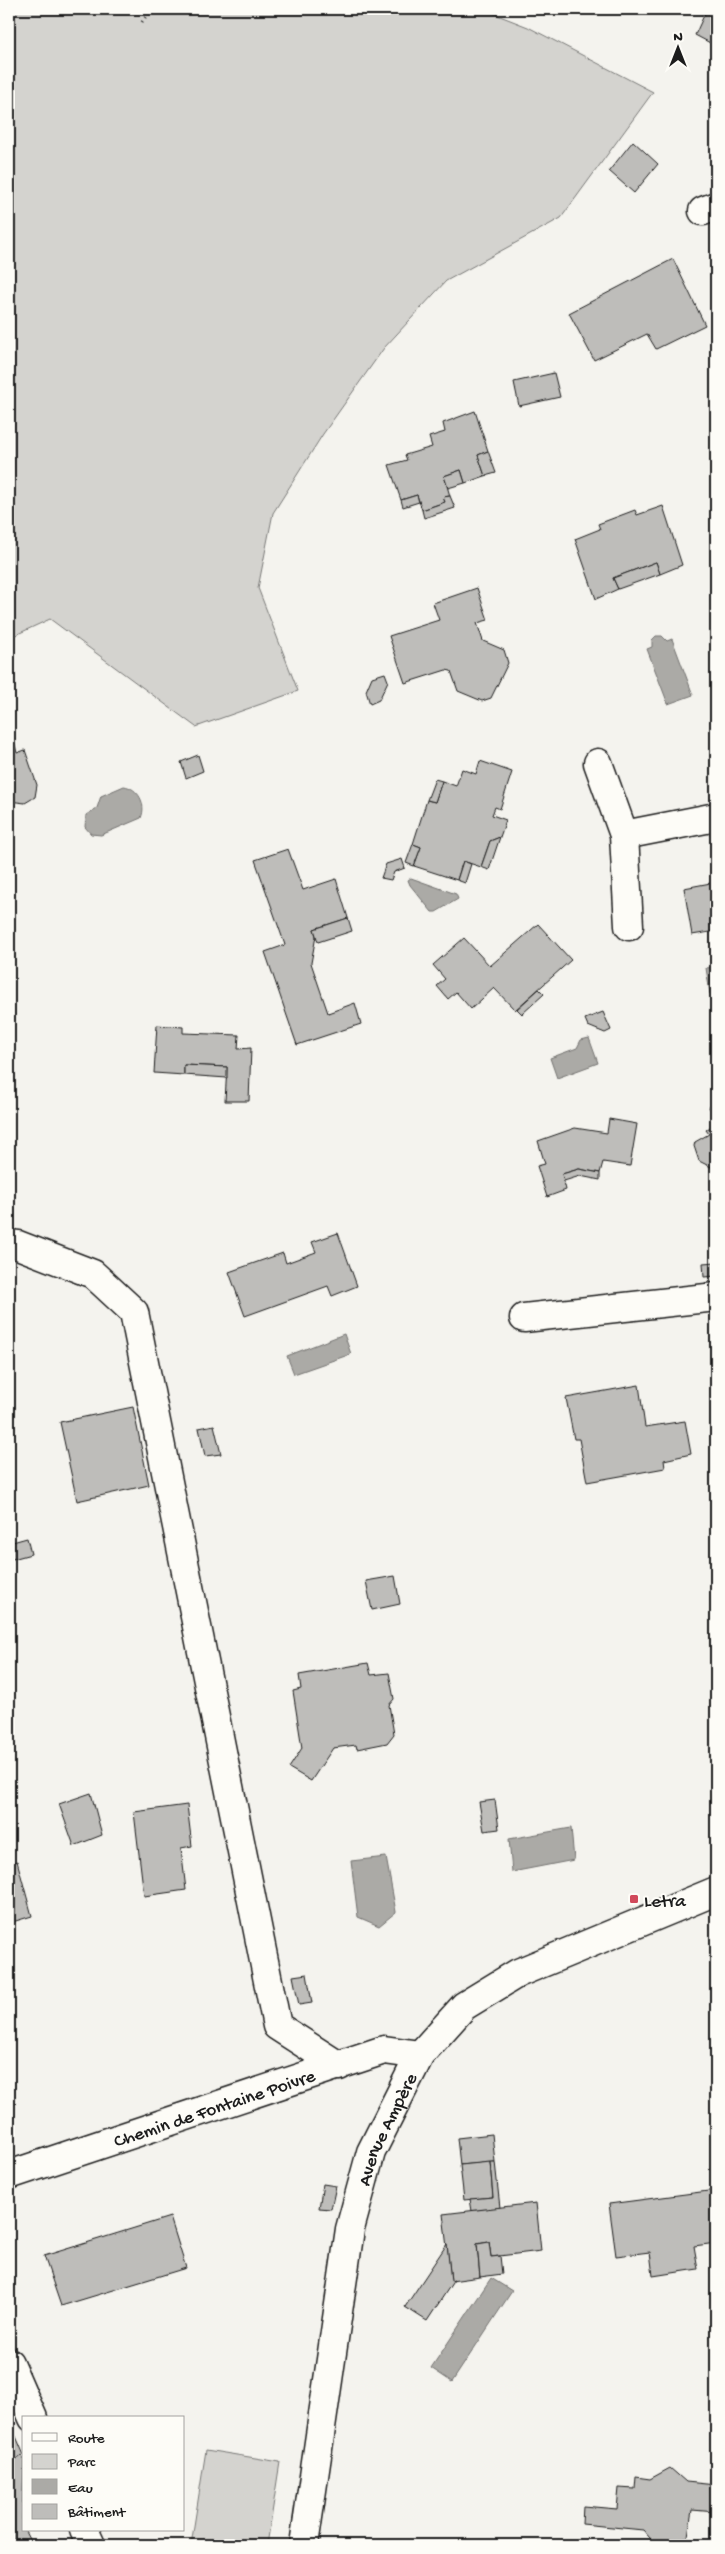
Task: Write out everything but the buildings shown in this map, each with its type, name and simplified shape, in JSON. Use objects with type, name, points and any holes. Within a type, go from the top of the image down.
[{"type":"street","points":[[598,763],[624,835],[629,926]]},
{"type":"street","points":[[624,835],[716,817]]},
{"type":"street","points":[[9,1244],[18,1245],[93,1274],[134,1312],[277,2026],[339,2066]]},
{"type":"street","points":[[524,1318],[716,1297]]},
{"type":"street","name":"Avenue Ampère","points":[[304,2545],[350,2229],[371,2152],[420,2055],[464,2006],[518,1973],[716,1891]]},
{"type":"street","name":"Chemin de Fontaine Poivre","points":[[9,2175],[384,2050],[420,2055]]},
{"type":"street","points":[[9,2363],[32,2416]]},
{"type":"street","points":[[85,2532],[91,2545]]},
{"type":"path","points":[[142,22],[152,9]]},
{"type":"green space","points":[[9,9],[482,9],[528,27],[653,92],[561,218],[446,281],[384,348],[323,434],[273,513],[258,588],[298,691],[196,727],[50,619],[9,638]]},
{"type":"green space","points":[[206,2450],[280,2462],[267,2545],[191,2545]]},
{"type":"water","points":[[656,636],[662,636],[667,641],[672,639],[693,695],[668,704],[647,649],[652,647],[652,640]]},
{"type":"water","points":[[124,786],[137,793],[140,798],[143,807],[141,818],[101,835],[91,834],[85,827],[86,815],[97,808],[101,796]]},
{"type":"water","points":[[411,878],[456,894],[458,899],[436,912],[432,912],[410,885],[408,880]]},
{"type":"water","points":[[716,967],[716,993],[710,994],[706,968]]},
{"type":"water","points":[[589,1038],[598,1063],[557,1078],[550,1058],[577,1048],[581,1040]]},
{"type":"water","points":[[344,1334],[351,1354],[294,1374],[287,1356]]},
{"type":"water","points":[[571,1828],[574,1860],[512,1872],[509,1839]]},
{"type":"water","points":[[386,1857],[396,1912],[379,1926],[358,1917],[351,1861]]},
{"type":"water","points":[[491,2278],[512,2291],[452,2382],[431,2368]]},
{"type":"place","name":"Letra","points":[[634,1899]]}]
